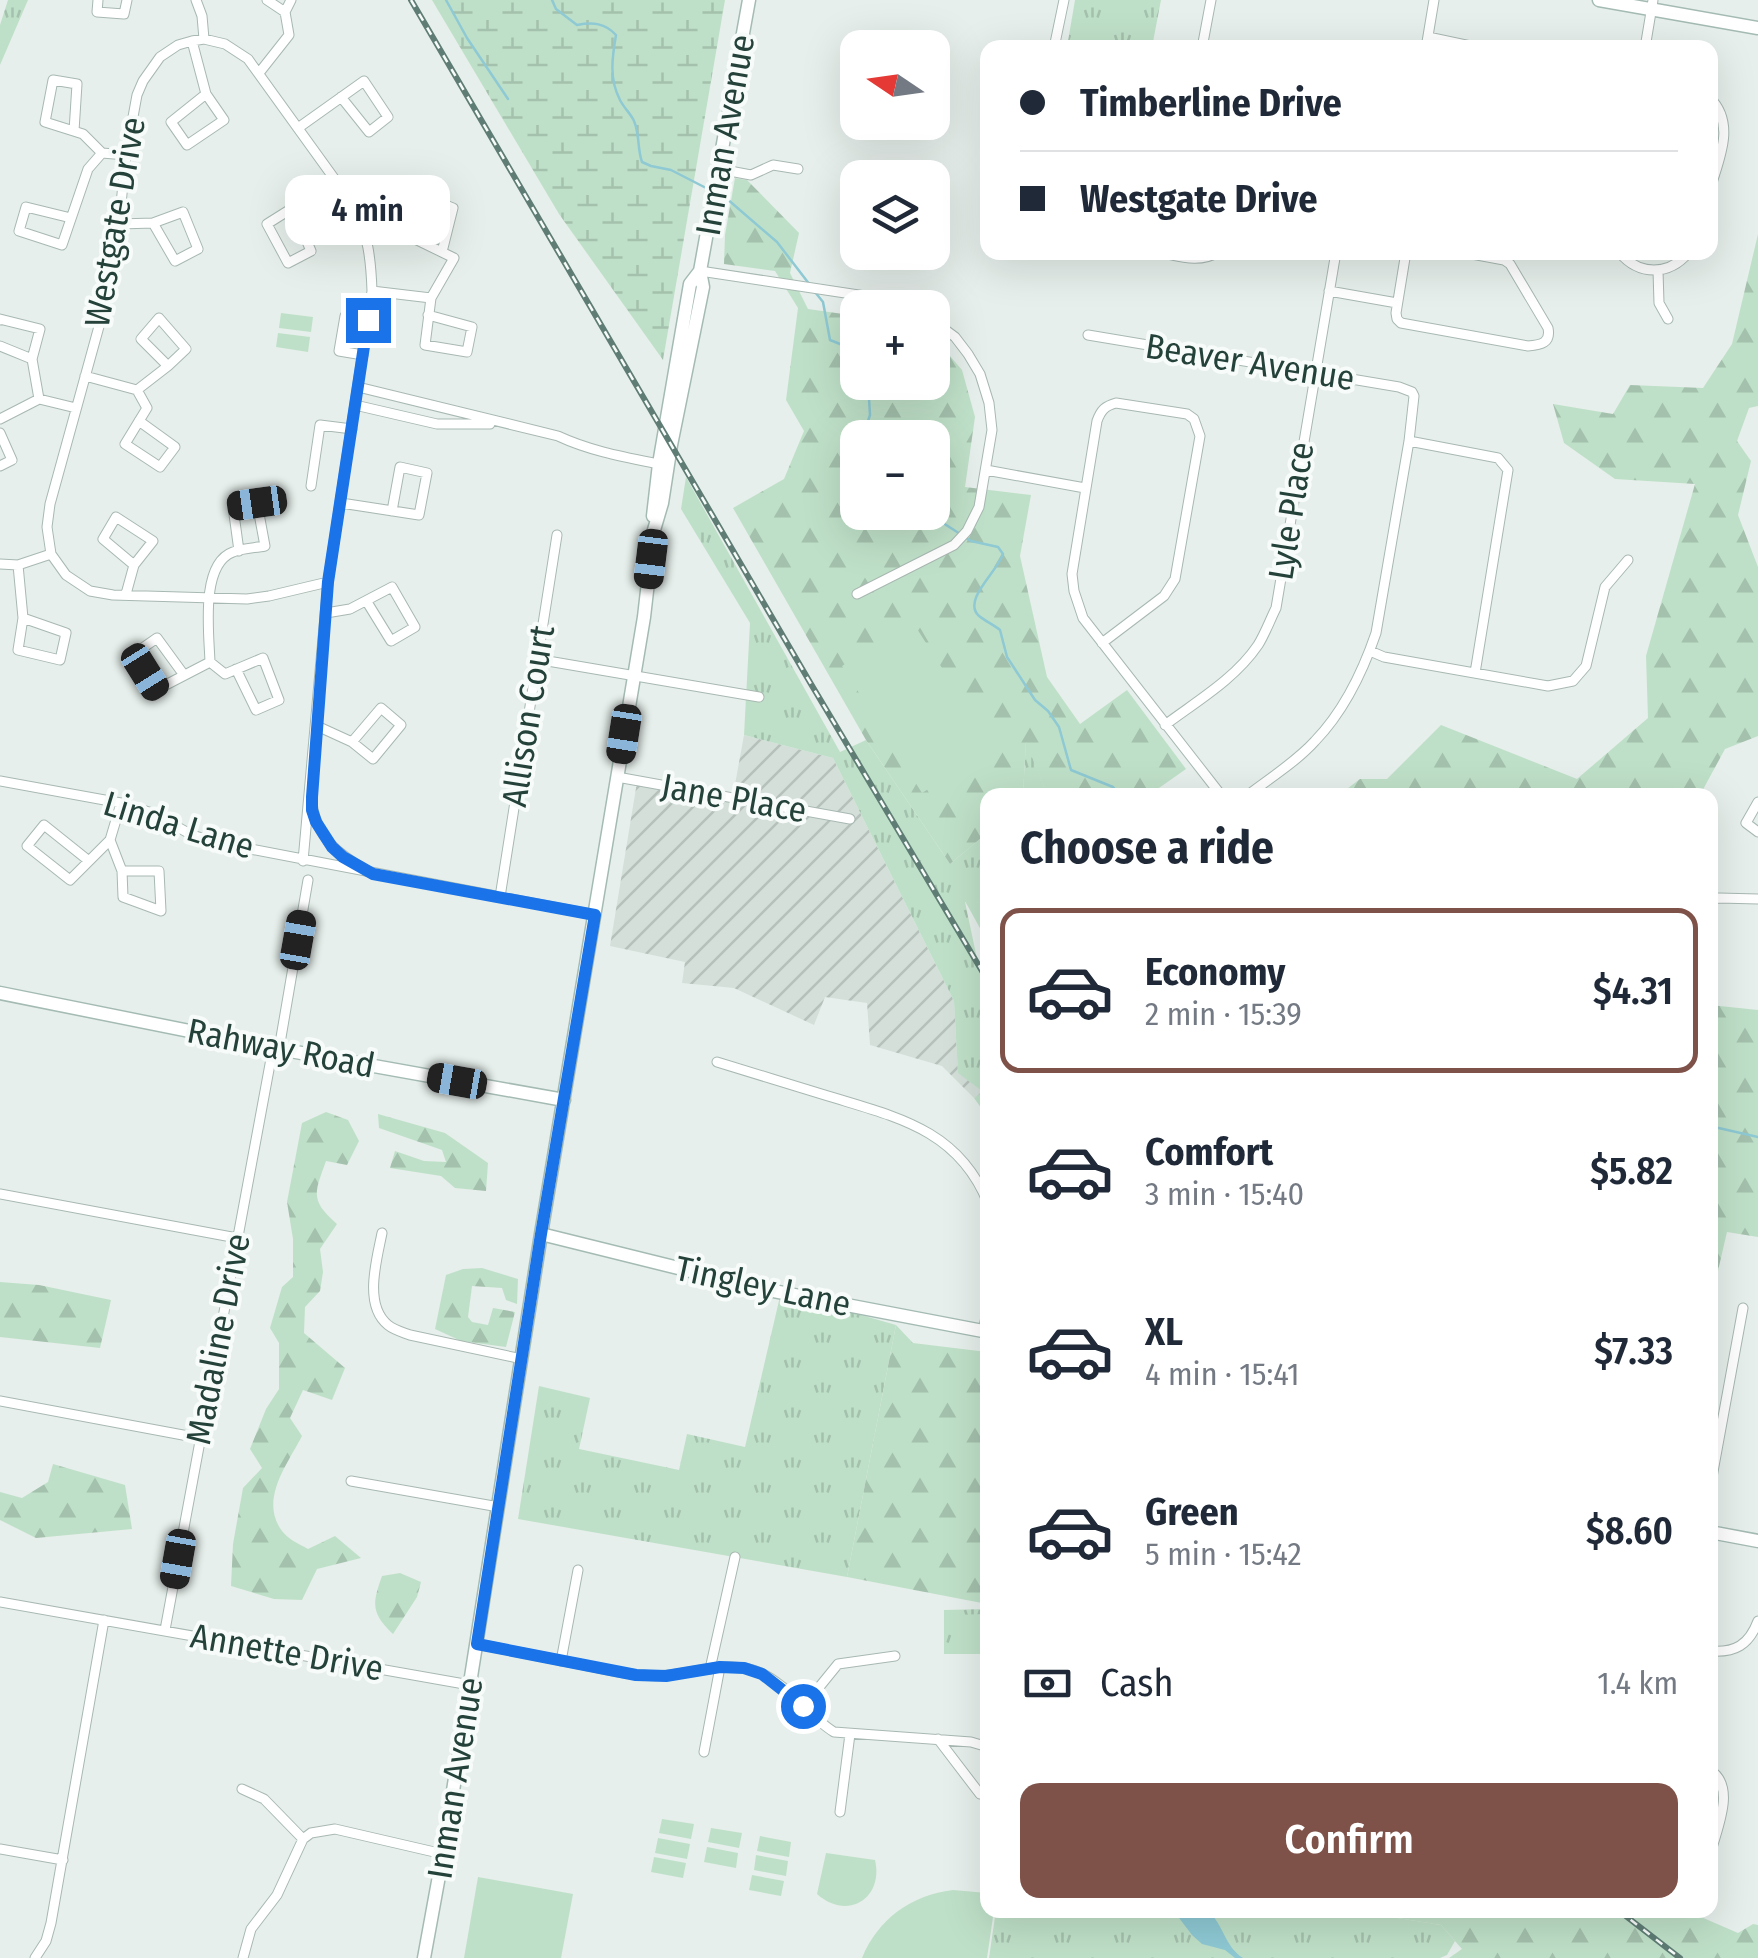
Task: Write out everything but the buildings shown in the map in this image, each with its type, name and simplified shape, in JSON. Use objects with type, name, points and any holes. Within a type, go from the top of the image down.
[{"type":"main road","name":"Inman Avenue","points":[[424,1958],[634,676],[654,530],[703,287],[700,271],[749,0]]},
{"type":"main road","points":[[1599,0],[1652,5],[1758,28]]},
{"type":"main road","name":"Inman Avenue","points":[[654,530],[659,464],[690,284],[700,271]]},
{"type":"main road","name":"Rahway Road","points":[[0,993],[564,1100]]},
{"type":"main road","name":"Tingley Lane","points":[[541,1234],[763,1289],[980,1330]]},
{"type":"main road","points":[[1718,1534],[1758,1541]]},
{"type":"street","points":[[98,0],[98,12],[124,14],[126,0]]},
{"type":"street","points":[[196,0],[204,39],[232,46],[248,60],[337,180],[364,224],[370,259],[372,291],[328,582],[304,860]]},
{"type":"street","points":[[267,0],[285,12]]},
{"type":"street","points":[[258,73],[288,35],[285,12],[292,0]]},
{"type":"street","points":[[1056,40],[1064,0]]},
{"type":"street","points":[[1204,40],[1211,0]]},
{"type":"street","points":[[1426,40],[1434,0]]},
{"type":"street","points":[[1645,40],[1652,5]]},
{"type":"street","name":"Westgate Drive","points":[[51,554],[48,510],[114,272],[126,155],[137,95],[146,74],[166,53],[204,39]]},
{"type":"street","points":[[192,41],[206,94],[224,120],[187,145],[171,122],[206,94]]},
{"type":"street","points":[[74,131],[77,84],[53,80],[46,122],[83,134],[102,153],[126,155]]},
{"type":"street","points":[[298,128],[341,97],[364,81],[388,117],[369,132],[341,97]]},
{"type":"street","points":[[1718,109],[1725,132],[1718,159]]},
{"type":"street","points":[[71,218],[26,207],[19,232],[62,245],[88,169],[102,153]]},
{"type":"street","points":[[720,169],[751,175],[773,165],[798,169]]},
{"type":"street","points":[[293,209],[311,252],[288,263],[268,224],[337,180]]},
{"type":"street","points":[[428,315],[472,327],[467,352],[425,345],[428,315],[431,298],[454,258],[415,239],[433,200],[453,208],[442,252]]},
{"type":"street","points":[[120,224],[153,223],[183,212],[198,249],[175,261],[153,223]]},
{"type":"street","name":"Lyle Place","points":[[1165,725],[1240,666],[1258,644],[1276,608],[1335,260]]},
{"type":"street","points":[[1404,260],[1397,319],[1406,324],[1540,346],[1546,341],[1548,328],[1510,264],[1502,260]]},
{"type":"street","points":[[1627,260],[1658,271],[1680,260]]},
{"type":"street","points":[[700,271],[840,293]]},
{"type":"street","points":[[1658,271],[1659,303],[1668,319]]},
{"type":"street","points":[[372,291],[431,298]]},
{"type":"street","points":[[1329,291],[1396,304]]},
{"type":"street","points":[[362,355],[339,351],[344,316],[368,320]]},
{"type":"street","points":[[137,390],[168,366],[186,348],[159,318],[140,338],[168,366]]},
{"type":"street","points":[[0,320],[40,328],[32,359],[39,399]]},
{"type":"street","points":[[857,594],[960,541],[979,508],[992,430],[990,403],[980,374],[950,333]]},
{"type":"street","name":"Beaver Avenue","points":[[1088,335],[1399,387],[1412,392],[1415,402],[1409,441]]},
{"type":"street","points":[[0,346],[32,359]]},
{"type":"street","points":[[85,376],[137,390],[147,408],[126,444],[160,467],[175,447],[140,421]]},
{"type":"street","points":[[358,387],[659,464]]},
{"type":"street","points":[[0,419],[39,399],[76,408]]},
{"type":"street","points":[[1102,643],[1164,596],[1174,579],[1200,436],[1198,426],[1187,414],[1116,402],[1101,412],[1072,574],[1083,618],[1102,643],[1165,725],[1215,788]]},
{"type":"street","points":[[356,406],[437,424],[503,424]]},
{"type":"street","points":[[311,486],[320,425],[352,429]]},
{"type":"street","points":[[0,433],[12,460],[0,466]]},
{"type":"street","points":[[1257,788],[1314,742],[1356,682],[1370,651],[1409,441],[1498,458],[1508,470],[1475,673]]},
{"type":"street","points":[[341,504],[419,515],[427,473],[400,467],[392,511]]},
{"type":"street","points":[[986,470],[1085,488]]},
{"type":"street","points":[[236,670],[256,710],[279,700],[263,658],[225,674],[210,662],[208,596],[218,562],[231,552],[265,546],[257,503],[233,506],[239,550]]},
{"type":"street","points":[[126,594],[134,565],[153,541],[116,517],[103,539],[134,565]]},
{"type":"street","name":"Allison Court","points":[[500,898],[557,535]]},
{"type":"street","points":[[0,564],[18,565],[51,554],[66,575],[81,586],[104,594],[247,599],[328,582]]},
{"type":"street","points":[[1370,651],[1384,657],[1548,686],[1573,680],[1586,666],[1605,587],[1628,560]]},
{"type":"street","points":[[18,565],[24,618],[18,650],[60,660],[66,633],[24,618]]},
{"type":"street","points":[[326,612],[350,609],[392,587],[415,627],[391,641],[367,602]]},
{"type":"street","points":[[184,675],[157,638],[134,654],[156,690],[210,662]]},
{"type":"street","points":[[536,659],[759,696]]},
{"type":"street","points":[[317,726],[352,742],[373,759],[401,724],[381,708],[352,742]]},
{"type":"street","points":[[313,774],[312,810],[322,834],[343,857],[373,874]]},
{"type":"street","name":"Jane Place","points":[[617,777],[850,818]]},
{"type":"street","name":"Linda Lane","points":[[0,781],[121,803],[152,813],[192,836],[595,915]]},
{"type":"street","points":[[1758,802],[1746,823],[1758,832]]},
{"type":"street","points":[[90,861],[44,826],[27,846],[70,880],[90,861],[110,840],[121,803]]},
{"type":"street","points":[[110,840],[122,871],[123,897],[161,910],[159,870],[122,871]]},
{"type":"street","name":"Madaline Drive","points":[[164,1630],[308,880]]},
{"type":"street","points":[[1718,898],[1758,899]]},
{"type":"street","points":[[717,1062],[906,1120],[950,1148],[980,1188]]},
{"type":"street","points":[[0,1194],[237,1238]]},
{"type":"street","points":[[382,1233],[374,1294],[384,1322],[410,1334],[522,1358]]},
{"type":"street","points":[[1718,1444],[1743,1308]]},
{"type":"street","points":[[0,1401],[199,1438]]},
{"type":"street","points":[[351,1481],[498,1507]]},
{"type":"street","points":[[704,1752],[735,1557]]},
{"type":"street","points":[[561,1660],[578,1570]]},
{"type":"street","name":"Annette Drive","points":[[0,1602],[470,1684]]},
{"type":"street","points":[[35,1958],[49,1932],[104,1620]]},
{"type":"street","points":[[1718,1651],[1738,1649],[1748,1642],[1758,1621]]},
{"type":"street","points":[[477,1644],[636,1675],[744,1668],[762,1674],[834,1732],[980,1745]]},
{"type":"street","points":[[803,1706],[838,1664],[894,1656]]},
{"type":"street","points":[[840,1812],[850,1734]]},
{"type":"street","points":[[938,1739],[980,1794]]},
{"type":"street","points":[[1718,1777],[1724,1794],[1718,1820]]},
{"type":"street","points":[[242,1789],[264,1799],[303,1840]]},
{"type":"street","points":[[243,1958],[251,1928],[277,1895],[303,1840],[311,1833],[335,1830],[443,1854]]},
{"type":"street","points":[[0,1850],[62,1860]]},
{"type":"shaded area","points":[[744,735],[833,758],[954,1001],[958,1072],[980,1090],[980,1095],[974,1098],[942,1066],[870,1045],[867,1003],[825,997],[814,1025],[734,988],[682,983],[685,962],[610,946],[637,782],[732,801]]},
{"type":"green space","points":[[8,0],[28,0],[0,65],[0,25]]},
{"type":"green space","points":[[432,0],[725,0],[663,360],[559,214]]},
{"type":"green space","points":[[1075,0],[1161,0],[1153,40],[1068,40]]},
{"type":"green space","points":[[735,178],[747,180],[799,233],[790,273],[808,309],[840,314],[840,400],[950,400],[950,356],[962,370],[975,417],[965,487],[1031,495],[1020,556],[1047,677],[1080,724],[1127,690],[1186,769],[1159,788],[1044,788],[1026,742],[1023,788],[980,788],[980,839],[950,864],[866,740],[733,508],[784,479],[804,431],[786,400],[798,308],[775,271],[724,264]]},
{"type":"green space","points":[[1758,234],[1758,406],[1749,408],[1737,441],[1751,461],[1738,515],[1758,567],[1758,736],[1725,749],[1704,788],[1348,788],[1360,779],[1387,779],[1441,725],[1577,779],[1648,718],[1646,656],[1695,484],[1615,479],[1564,443],[1553,404],[1613,414],[1630,385],[1703,388],[1732,344]]},
{"type":"green space","points":[[281,313],[313,317],[311,332],[279,328]]},
{"type":"green space","points":[[278,333],[310,337],[308,352],[276,347]]},
{"type":"green space","points":[[686,477],[840,752],[866,740],[950,864],[980,839],[980,903],[965,902],[980,973],[980,1090],[958,1073],[954,1001],[833,758],[744,735],[750,623],[681,509]]},
{"type":"green space","points":[[912,621],[993,748],[922,793],[842,666]]},
{"type":"green space","points":[[1026,739],[1044,788],[1023,788]]},
{"type":"green space","points":[[965,901],[980,902],[980,928]]},
{"type":"green space","points":[[1718,1006],[1758,1010],[1758,1237],[1727,1232],[1718,1271]]},
{"type":"green space","points":[[326,1112],[348,1120],[359,1141],[347,1165],[326,1161],[319,1181],[318,1202],[337,1224],[320,1249],[320,1291],[305,1307],[304,1333],[345,1368],[332,1400],[303,1390],[290,1418],[302,1436],[278,1483],[273,1507],[282,1531],[297,1543],[308,1549],[335,1536],[361,1558],[317,1569],[302,1600],[274,1599],[231,1586],[233,1544],[243,1488],[262,1468],[250,1449],[266,1409],[279,1389],[279,1343],[270,1328],[282,1287],[293,1277],[293,1239],[287,1202],[302,1123]]},
{"type":"green space","points":[[378,1114],[445,1133],[488,1163],[486,1191],[455,1188],[441,1176],[390,1168],[395,1151],[424,1161],[446,1162],[442,1150],[379,1128]]},
{"type":"green space","points":[[482,1268],[518,1279],[517,1304],[506,1300],[502,1288],[472,1286],[468,1317],[472,1322],[488,1325],[493,1308],[515,1312],[506,1347],[461,1341],[435,1329],[446,1275]]},
{"type":"green space","points":[[0,1282],[39,1285],[111,1300],[100,1348],[0,1337]]},
{"type":"green space","points":[[781,1292],[896,1325],[847,1577],[518,1519],[539,1386],[590,1398],[579,1449],[679,1470],[687,1434],[745,1447]]},
{"type":"green space","points":[[896,1325],[913,1343],[980,1351],[980,1603],[847,1577]]},
{"type":"green space","points":[[53,1464],[125,1485],[132,1529],[36,1538],[0,1520],[0,1492],[22,1498],[48,1482]]},
{"type":"green space","points":[[400,1573],[421,1582],[417,1597],[393,1634],[377,1614],[375,1601],[382,1576]]},
{"type":"green space","points":[[980,1609],[980,1654],[944,1654],[944,1610]]},
{"type":"green space","points":[[980,1614],[980,1629],[953,1630],[953,1615]]},
{"type":"green space","points":[[953,1634],[980,1634],[980,1649],[953,1649]]},
{"type":"green space","points":[[662,1819],[694,1824],[691,1839],[659,1833]]},
{"type":"green space","points":[[711,1828],[742,1833],[739,1848],[708,1842]]},
{"type":"green space","points":[[760,1836],[791,1842],[789,1857],[757,1851]]},
{"type":"green space","points":[[658,1838],[690,1844],[687,1859],[655,1853]]},
{"type":"green space","points":[[707,1847],[738,1853],[736,1868],[704,1862]]},
{"type":"green space","points":[[826,1853],[875,1860],[874,1886],[861,1902],[840,1906],[817,1894]]},
{"type":"green space","points":[[756,1855],[788,1861],[786,1876],[754,1870]]},
{"type":"green space","points":[[654,1857],[686,1863],[683,1878],[651,1872]]},
{"type":"green space","points":[[752,1875],[784,1881],[781,1896],[749,1890]]},
{"type":"green space","points":[[478,1877],[573,1894],[561,1958],[464,1958]]},
{"type":"green space","points":[[980,1892],[980,1918],[993,1918],[987,1958],[862,1958],[877,1932],[898,1911],[938,1893]]},
{"type":"green space","points":[[995,1918],[1398,1918],[1441,1925],[1455,1941],[1447,1955],[1440,1958],[989,1958]]},
{"type":"green space","points":[[1398,1918],[1703,1918],[1738,1933],[1758,1925],[1758,1958],[1449,1958],[1462,1949],[1441,1925]]},
{"type":"water","points":[[1179,1918],[1214,1918],[1243,1958],[1202,1944]]},
{"type":"waterway","points":[[446,0],[508,99]]},
{"type":"waterway","points":[[552,0],[556,9],[577,25],[598,24],[616,35],[614,84],[634,121],[642,162],[671,170],[710,190]]},
{"type":"waterway","points":[[717,194],[777,242],[810,285]]},
{"type":"waterway","points":[[815,292],[823,302],[830,340],[840,344]]},
{"type":"waterway","points":[[868,420],[869,400]]},
{"type":"waterway","points":[[950,527],[971,541],[998,547],[1003,554],[978,593],[975,608],[980,617],[1000,630],[1007,657],[1035,700],[1059,727],[1071,770],[1114,788]]},
{"type":"waterway","points":[[1718,1128],[1758,1137]]},
{"type":"railway","points":[[411,0],[980,968]]},
{"type":"railway","points":[[1628,1918],[1680,1958]]},
{"type":"route","points":[[368,320],[328,582],[313,774],[312,810],[316,822],[332,847],[373,874],[595,915],[477,1644],[636,1675],[744,1668],[762,1674],[803,1706]]}]
